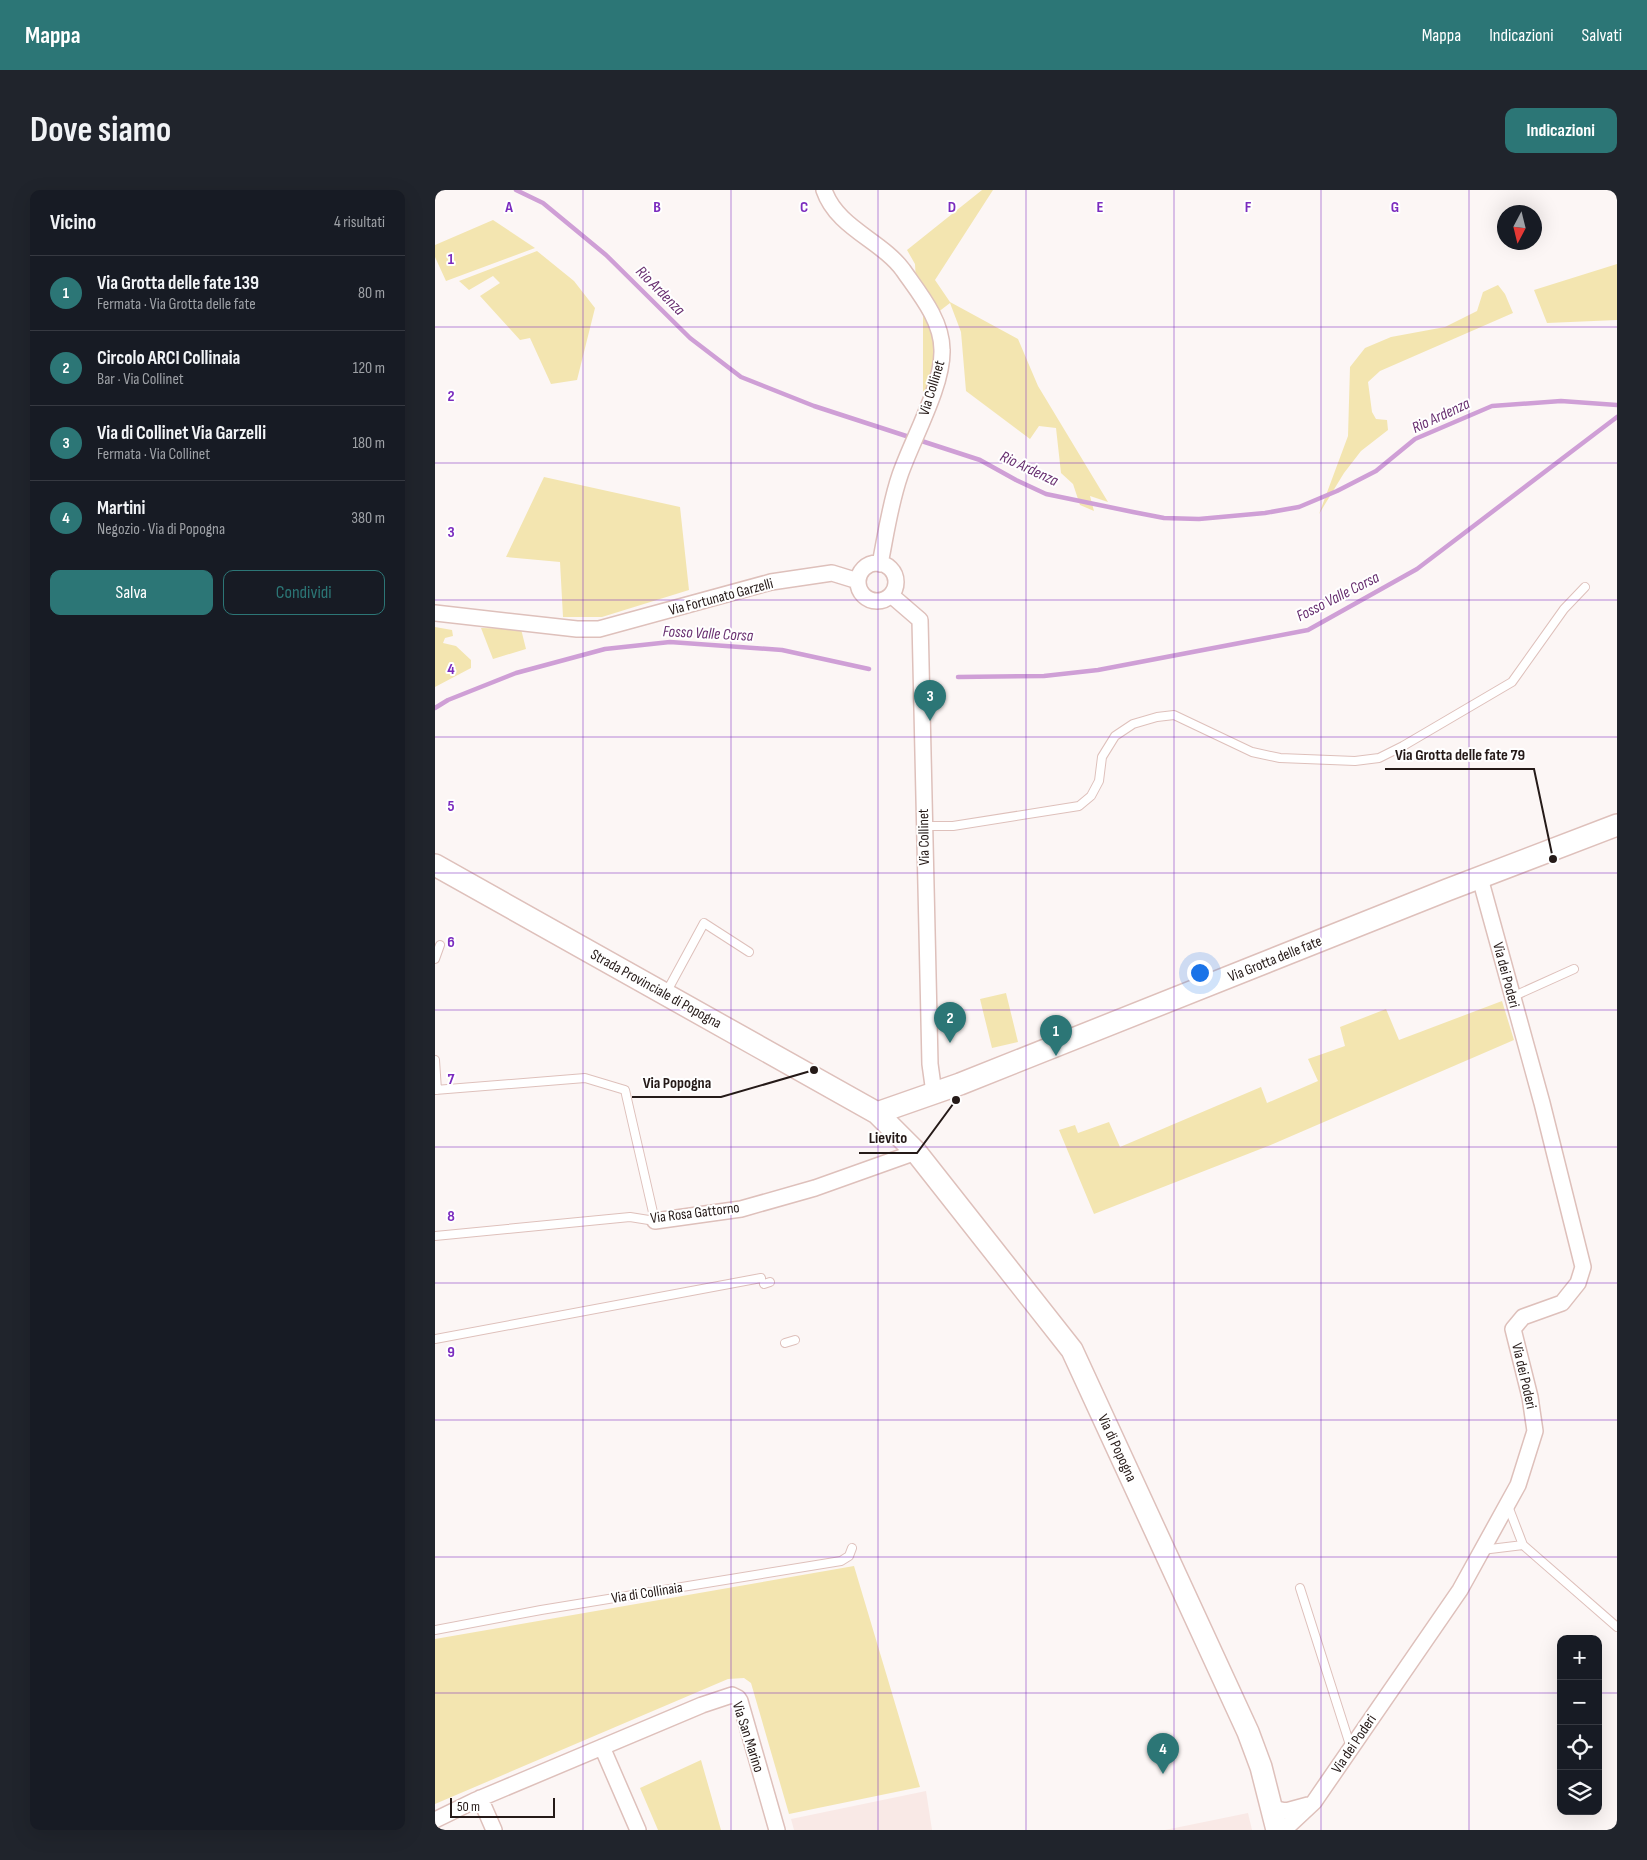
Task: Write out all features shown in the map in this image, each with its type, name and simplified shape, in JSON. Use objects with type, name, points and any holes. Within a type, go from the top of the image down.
[{"type":"main road","name":"Via Grotta delle fate","points":[[877,1113],[1135,1020],[1479,878],[1617,825]]},
{"type":"main road","name":"Strada Provinciale di Popogna","points":[[435,865],[877,1113]]},
{"type":"main road","name":"Via di Popogna","points":[[877,1113],[916,1152],[1072,1350],[1248,1732],[1261,1767],[1277,1830]]},
{"type":"street","name":"Via Collinet","points":[[824,190],[840,216],[887,253],[899,265],[921,296],[939,330],[942,350],[940,370],[900,475],[880,564]]},
{"type":"street","points":[[873,564],[880,564],[885,565],[893,573],[895,584],[891,595],[881,600],[869,600],[861,592],[858,582],[862,570],[873,564]]},
{"type":"street","name":"Via Fortunato Garzelli","points":[[435,612],[577,629],[599,629],[779,581],[832,573],[858,582]]},
{"type":"street","name":"Via Collinet","points":[[891,595],[920,620],[930,1064],[934,1093]]},
{"type":"street","name":"Via dei Poderi","points":[[1285,1830],[1328,1788],[1344,1759],[1460,1590],[1518,1485],[1535,1431],[1530,1397],[1513,1329],[1523,1317],[1562,1303],[1578,1283],[1583,1267],[1542,1103],[1479,878]]},
{"type":"street","name":"Via Rosa Gattorno","points":[[655,1221],[741,1209],[815,1188],[916,1152]]},
{"type":"street","name":"Via San Marino","points":[[435,1820],[480,1798],[729,1695],[736,1697],[740,1701],[777,1830]]},
{"type":"street","points":[[602,1747],[638,1830]]},
{"type":"street","points":[[480,1798],[494,1830]]},
{"type":"street","points":[[1272,1808],[1286,1811],[1315,1802]]},
{"type":"lane","points":[[924,826],[953,826],[1079,806],[1091,796],[1099,781],[1102,757],[1115,736],[1133,724],[1157,717],[1174,716],[1253,752],[1280,758],[1355,761],[1379,758],[1512,682],[1564,610],[1585,587]]},
{"type":"lane","points":[[665,994],[704,923],[749,952]]},
{"type":"lane","points":[[435,959],[440,944]]},
{"type":"lane","points":[[1512,997],[1574,969]]},
{"type":"lane","points":[[435,1060],[436,1090],[585,1078],[625,1090],[655,1221]]},
{"type":"lane","name":"Via Rosa Gattorno","points":[[435,1236],[630,1217],[655,1221]]},
{"type":"lane","points":[[435,1339],[765,1281]]},
{"type":"lane","points":[[785,1342],[795,1340]]},
{"type":"lane","points":[[1507,1505],[1523,1545],[1617,1627]]},
{"type":"lane","points":[[1482,1550],[1523,1545]]},
{"type":"lane","name":"Via di Collinaia","points":[[435,1630],[541,1610],[841,1561],[849,1556],[852,1548]]},
{"type":"lane","points":[[1300,1588],[1344,1759]]},
{"type":"shaded area","points":[[982,190],[993,190],[935,280],[950,302],[1018,339],[1038,386],[1108,502],[1090,496],[1094,511],[1080,505],[1073,484],[1061,473],[1056,428],[1039,426],[1030,439],[966,391],[961,332],[950,303],[937,313],[947,335],[946,383],[923,409],[923,304],[916,282],[915,264],[907,250]]},
{"type":"shaded area","points":[[493,220],[535,248],[446,281],[435,257],[435,245]]},
{"type":"shaded area","points":[[537,251],[574,281],[595,308],[577,380],[551,384],[530,338],[520,340],[480,296],[500,283],[493,276],[469,290],[459,281]]},
{"type":"shaded area","points":[[1617,264],[1617,320],[1547,323],[1534,290]]},
{"type":"shaded area","points":[[1498,285],[1505,294],[1513,313],[1380,371],[1368,382],[1372,412],[1376,419],[1387,420],[1388,430],[1361,451],[1344,473],[1319,514],[1348,436],[1350,367],[1365,348],[1391,337],[1445,327],[1477,311],[1483,292]]},
{"type":"shaded area","points":[[544,477],[680,507],[689,590],[602,617],[563,617],[560,562],[506,557]]},
{"type":"shaded area","points":[[435,627],[452,630],[453,636],[445,638],[443,643],[456,646],[471,660],[471,668],[435,687]]},
{"type":"shaded area","points":[[481,628],[521,629],[526,649],[493,659]]},
{"type":"shaded area","points":[[1006,993],[1018,1042],[992,1048],[980,999]]},
{"type":"shaded area","points":[[1502,1001],[1514,1040],[1273,1144],[1094,1214],[1059,1130],[1075,1125],[1078,1133],[1109,1122],[1120,1147],[1261,1087],[1267,1103],[1318,1081],[1308,1059],[1345,1046],[1340,1027],[1386,1009],[1399,1040]]},
{"type":"shaded area","points":[[854,1566],[920,1787],[789,1814],[751,1683],[744,1678],[728,1679],[435,1804],[435,1639]]},
{"type":"shaded area","points":[[701,1760],[721,1830],[658,1830],[640,1788]]},
{"type":"shaded area","points":[[926,1791],[932,1830],[794,1830],[791,1819]]},
{"type":"shaded area","points":[[1248,1813],[1252,1830],[1165,1830]]},
{"type":"waterway","name":"Rio Ardenza","points":[[516,190],[543,203],[606,255],[690,338],[741,377],[814,406],[980,460],[1046,494],[1133,512],[1164,518],[1199,519],[1265,513],[1299,507],[1337,491],[1376,471],[1415,439],[1492,406],[1561,401],[1617,405]]},
{"type":"waterway","name":"Fosso Valle Corsa","points":[[958,677],[1044,676],[1098,670],[1308,630],[1417,569],[1617,417]]},
{"type":"waterway","name":"Fosso Valle Corsa","points":[[435,708],[448,700],[516,673],[605,649],[670,642],[782,650],[869,669]]},
{"type":"place","name":"Via di Collinet Via Garzelli","points":[[930,721]]},
{"type":"place","name":"Via Grotta delle fate 79","points":[[1553,859]]},
{"type":"place","name":"Circolo ARCI Collinaia","points":[[950,1043]]},
{"type":"place","name":"Via Grotta delle fate 139","points":[[1056,1056]]},
{"type":"place","name":"Via Popogna","points":[[814,1070]]},
{"type":"place","name":"Lievito","points":[[956,1100]]},
{"type":"place","name":"Martini","points":[[1163,1774]]}]
